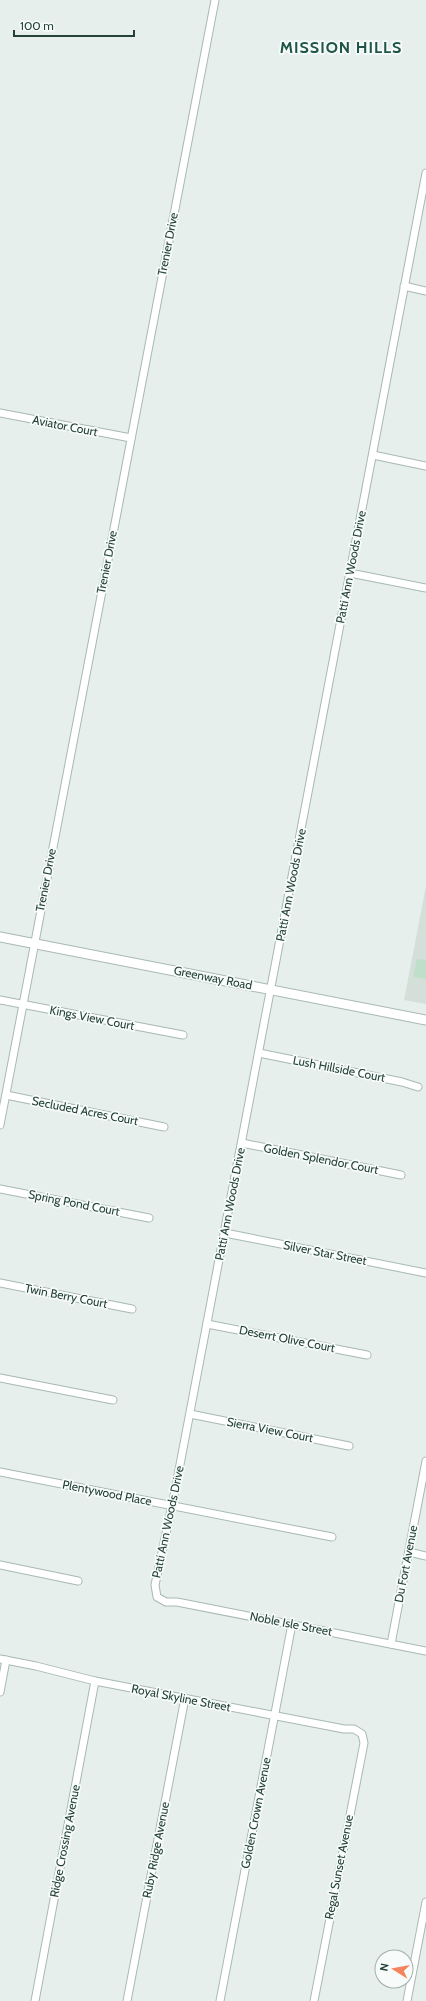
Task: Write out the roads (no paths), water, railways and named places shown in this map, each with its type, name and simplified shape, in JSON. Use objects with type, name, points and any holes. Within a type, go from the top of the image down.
[{"type":"street","name":"Trenier Drive","points":[[0,1124],[215,0]]},
{"type":"street","name":"Patti Ann Woods Drive","points":[[157,1597],[155,1585],[172,1506],[225,1233],[426,173]]},
{"type":"street","points":[[404,286],[426,291]]},
{"type":"street","name":"Aviator Court","points":[[0,413],[131,438]]},
{"type":"street","points":[[373,456],[426,466]]},
{"type":"street","points":[[350,573],[426,588]]},
{"type":"street","name":"Greenway Road","points":[[0,937],[426,1020]]},
{"type":"street","name":"Kings View Court","points":[[0,1000],[183,1036]]},
{"type":"street","name":"Lush Hillside Court","points":[[259,1053],[402,1082],[418,1088]]},
{"type":"street","name":"Secluded Acres Court","points":[[6,1095],[164,1127]]},
{"type":"street","name":"Golden Splendor Court","points":[[242,1143],[401,1175]]},
{"type":"street","name":"Spring Pond Court","points":[[0,1189],[148,1218]]},
{"type":"street","name":"Silver Star Street","points":[[225,1233],[426,1273]]},
{"type":"street","name":"Twin Berry Court","points":[[0,1283],[132,1309]]},
{"type":"street","name":"Deserrt Olive Court","points":[[207,1324],[367,1355]]},
{"type":"street","points":[[0,1378],[113,1400]]},
{"type":"street","name":"Sierra View Court","points":[[190,1414],[349,1446]]},
{"type":"street","name":"Du Fort Avenue","points":[[391,1644],[426,1462]]},
{"type":"street","name":"Plentywood Place","points":[[0,1472],[332,1537]]},
{"type":"street","points":[[409,1552],[426,1556]]},
{"type":"street","points":[[0,1565],[78,1581]]},
{"type":"street","name":"Noble Isle Street","points":[[157,1597],[166,1602],[178,1602],[426,1651]]},
{"type":"street","name":"Golden Crown Avenue","points":[[220,2001],[292,1624]]},
{"type":"street","points":[[0,1692],[3,1659]]},
{"type":"street","name":"Royal Skyline Street","points":[[3,1659],[95,1681],[344,1729],[354,1729],[362,1734]]},
{"type":"street","name":"Ridge Crossing Avenue","points":[[35,2001],[95,1681]]},
{"type":"street","name":"Ruby Ridge Avenue","points":[[127,2001],[185,1698]]},
{"type":"street","name":"Regal Sunset Avenue","points":[[314,2001],[364,1743],[362,1734]]},
{"type":"street","points":[[407,2001],[426,1902]]},
{"type":"district","name":"MISSION HILLS","points":[[341,47]]}]
